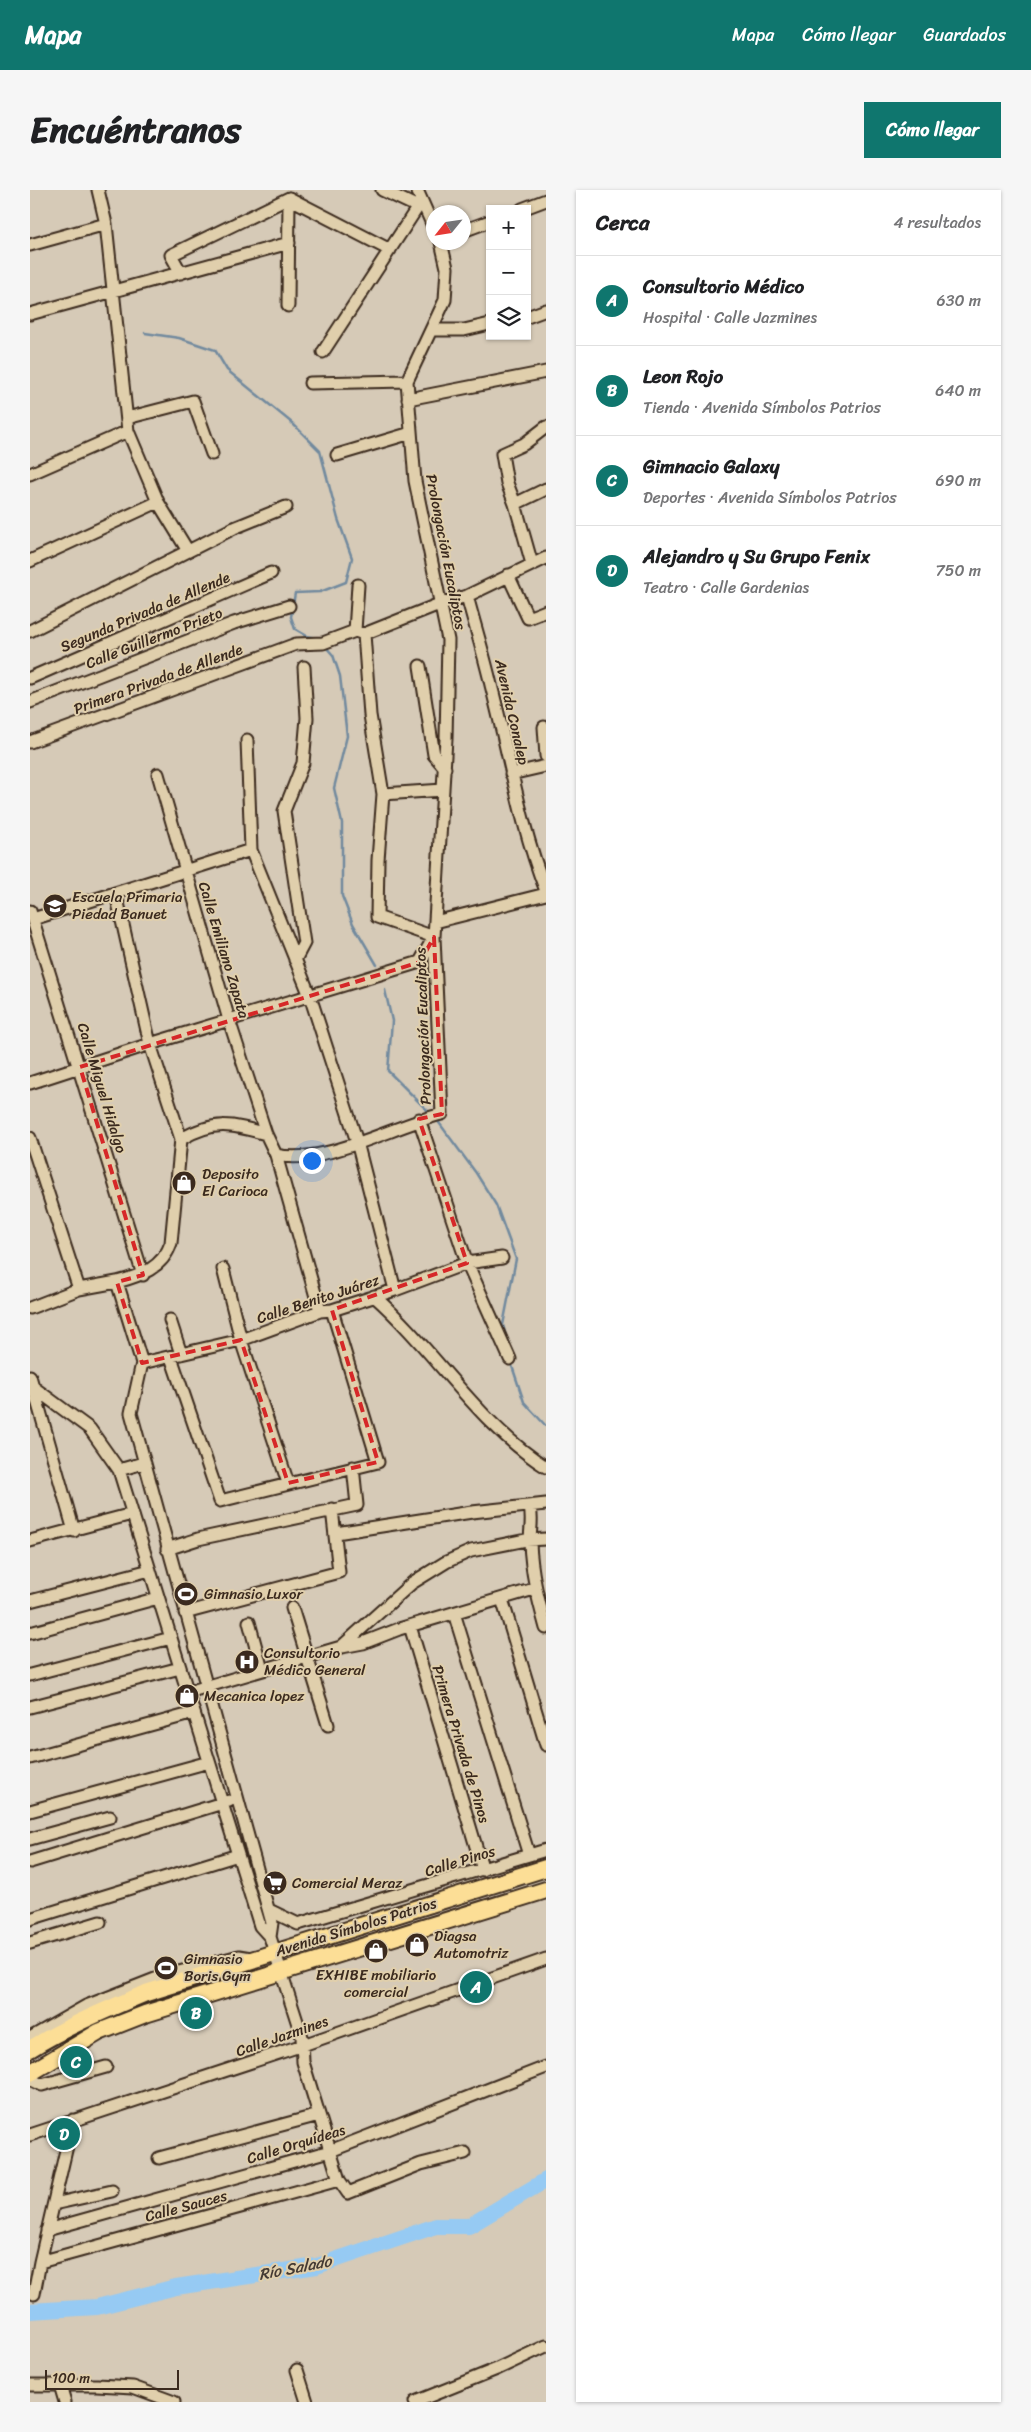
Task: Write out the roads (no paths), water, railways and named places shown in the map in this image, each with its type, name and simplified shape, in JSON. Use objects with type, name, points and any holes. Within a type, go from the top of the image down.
[{"type":"highway","name":"Avenida Símbolos Patrios","points":[[30,2049],[88,2011],[255,1959],[272,1945],[546,1868]]},
{"type":"highway","name":"Avenida Símbolos Patrios","points":[[30,2073],[99,2032],[145,2014],[546,1890]]},
{"type":"street","points":[[98,190],[106,224],[128,431],[158,502],[188,551]]},
{"type":"street","points":[[382,190],[419,205]]},
{"type":"street","points":[[417,190],[419,205],[426,215]]},
{"type":"street","points":[[289,198],[390,250]]},
{"type":"street","points":[[288,306],[289,198]]},
{"type":"street","points":[[181,273],[171,255],[289,198]]},
{"type":"street","points":[[531,206],[546,200]]},
{"type":"street","points":[[323,352],[419,205]]},
{"type":"street","points":[[471,228],[486,223]]},
{"type":"street","points":[[30,245],[106,224]]},
{"type":"street","points":[[30,314],[289,243]]},
{"type":"street","name":"Prolongación Eucaliptos","points":[[276,1155],[292,1159],[330,1153],[419,1119],[442,1114],[434,937],[443,790],[448,640],[442,603],[415,481],[407,381],[445,300],[447,268],[443,250]]},
{"type":"street","points":[[531,316],[546,310]]},
{"type":"street","points":[[431,330],[464,330],[486,325]]},
{"type":"street","points":[[408,399],[546,372]]},
{"type":"street","points":[[310,383],[407,381]]},
{"type":"street","points":[[126,418],[193,401],[212,454]]},
{"type":"street","points":[[532,564],[507,483],[502,458],[504,452],[524,444],[546,427]]},
{"type":"street","points":[[30,474],[128,431]]},
{"type":"street","points":[[337,455],[411,432]]},
{"type":"street","points":[[515,504],[546,489]]},
{"type":"street","points":[[30,561],[158,502]]},
{"type":"street","points":[[30,631],[234,528],[286,507]]},
{"type":"street","points":[[360,632],[467,596],[546,558]]},
{"type":"street","name":"Segunda Privada de Allende","points":[[30,678],[271,573]]},
{"type":"street","points":[[508,575],[528,618],[546,611]]},
{"type":"street","points":[[358,585],[360,632],[370,715],[383,794],[378,860],[377,916],[434,937]]},
{"type":"street","name":"Avenida Conalep","points":[[467,596],[491,685],[511,774],[536,866],[546,893]]},
{"type":"street","name":"Calle Guillermo Prieto","points":[[30,702],[234,623],[289,606]]},
{"type":"street","name":"Primera Privada de Allende","points":[[30,742],[296,644],[323,643],[360,632]]},
{"type":"street","points":[[295,960],[304,943],[284,811],[303,763],[307,718],[304,666]]},
{"type":"street","points":[[420,666],[434,755],[444,768]]},
{"type":"street","points":[[544,727],[546,756]]},
{"type":"street","points":[[248,740],[252,850],[310,996],[357,1142],[395,1290]]},
{"type":"street","points":[[511,774],[546,766]]},
{"type":"street","name":"Calle Emiliano Zapata","points":[[158,774],[184,870],[229,1020],[266,1134],[276,1155]]},
{"type":"street","points":[[383,794],[443,790]]},
{"type":"street","points":[[31,915],[116,894],[184,870],[252,850]]},
{"type":"street","points":[[435,922],[546,893]]},
{"type":"street","points":[[30,1308],[79,1289],[143,1275],[168,1254],[171,1243],[181,1139],[150,1044],[116,894]]},
{"type":"street","name":"Calle Miguel Hidalgo","points":[[31,915],[80,1067],[143,1275]]},
{"type":"street","name":"Prolongación Eucaliptos","points":[[30,1083],[150,1044],[420,962],[434,937]]},
{"type":"street","points":[[419,1119],[468,1263],[510,1358]]},
{"type":"street","points":[[181,1139],[193,1132],[220,1124],[238,1126],[266,1134]]},
{"type":"street","points":[[30,1138],[79,1289]]},
{"type":"street","points":[[276,1155],[320,1311]]},
{"type":"street","name":"Calle Benito Juárez","points":[[142,1362],[176,1356],[241,1340],[320,1311],[332,1310],[395,1290],[468,1263],[502,1258]]},
{"type":"street","points":[[223,1269],[241,1340],[288,1484]]},
{"type":"street","points":[[117,1282],[142,1362],[131,1413],[143,1463],[269,1910],[272,1923],[272,1945]]},
{"type":"street","points":[[374,1296],[447,1372],[503,1436],[546,1467]]},
{"type":"street","points":[[170,1320],[176,1356],[220,1501],[378,1462],[332,1310]]},
{"type":"street","points":[[32,1381],[90,1428],[119,1470],[260,1926],[272,1945],[302,2036],[303,2062],[340,2180],[348,2193],[421,2164],[465,2153]]},
{"type":"street","points":[[32,1381],[74,1531]]},
{"type":"street","points":[[119,1470],[143,1463]]},
{"type":"street","points":[[167,1549],[198,1540],[357,1505],[353,1468]]},
{"type":"street","points":[[336,1533],[472,1512],[546,1504]]},
{"type":"street","points":[[530,1507],[533,1519],[530,1540],[534,1589],[546,1628]]},
{"type":"street","points":[[185,1613],[339,1572],[332,1509]]},
{"type":"street","points":[[30,1541],[74,1531],[132,1514]]},
{"type":"street","points":[[341,1647],[412,1584],[446,1562],[471,1551],[530,1540],[546,1539]]},
{"type":"street","points":[[30,1601],[150,1570]]},
{"type":"street","points":[[188,1692],[363,1642],[534,1589]]},
{"type":"street","points":[[30,1633],[158,1598]]},
{"type":"street","points":[[502,1599],[546,1745]]},
{"type":"street","points":[[292,1608],[328,1725]]},
{"type":"street","points":[[454,1613],[529,1855]]},
{"type":"street","points":[[249,1622],[262,1670]]},
{"type":"street","name":"Primera Privada de Pinos","points":[[410,1626],[483,1870]]},
{"type":"street","points":[[30,1675],[171,1638]]},
{"type":"street","points":[[30,1707],[180,1668]]},
{"type":"street","points":[[30,1758],[194,1713]]},
{"type":"street","points":[[30,1811],[209,1762]]},
{"type":"street","points":[[30,1862],[237,1798]]},
{"type":"street","points":[[30,1839],[110,1817]]},
{"type":"street","name":"Calle Pinos","points":[[269,1910],[298,1924],[546,1850]]},
{"type":"street","points":[[30,1919],[238,1855]]},
{"type":"street","points":[[514,1860],[518,1877]]},
{"type":"street","points":[[30,1943],[100,1922]]},
{"type":"street","name":"Calle Jazmines","points":[[30,2135],[545,1964]]},
{"type":"street","points":[[30,2038],[88,2011]]},
{"type":"street","points":[[30,2079],[42,2085],[106,2067]]},
{"type":"street","name":"Calle Orquídeas","points":[[47,2230],[330,2151],[546,2067]]},
{"type":"street","points":[[159,2158],[319,2114]]},
{"type":"street","points":[[34,2294],[73,2120]]},
{"type":"street","name":"Calle Sauces","points":[[40,2262],[340,2180]]},
{"type":"street","points":[[54,2204],[112,2191]]},
{"type":"street","points":[[414,2402],[427,2400],[546,2346]]},
{"type":"street","points":[[297,2370],[307,2402]]},
{"type":"street","points":[[30,2385],[133,2387],[174,2402]]},
{"type":"street","points":[[60,2385],[65,2402]]},
{"type":"waterway","points":[[145,333],[179,338],[215,350],[227,370],[292,423],[320,451],[338,519],[352,558],[346,582],[320,592],[295,593],[291,617],[295,629],[307,636],[318,638]]},
{"type":"waterway","points":[[325,646],[333,655],[340,676],[347,736],[334,788],[342,823],[342,896],[353,924],[377,965]]},
{"type":"waterway","points":[[385,990],[392,1021],[388,1071],[430,1113]]},
{"type":"waterway","points":[[437,1120],[476,1173],[496,1205],[516,1259],[503,1325],[506,1336]]},
{"type":"waterway","points":[[511,1363],[524,1402],[546,1426]]},
{"type":"waterway","name":"Río Salado","points":[[30,2311],[97,2307],[176,2287],[317,2266],[436,2226],[469,2226],[546,2180]]},
{"type":"place","name":"Escuela Primaria Piedad Banuet","points":[[55,906]]},
{"type":"place","name":"Deposito El Carioca","points":[[184,1183]]},
{"type":"place","name":"Gimnasio Luxor","points":[[186,1594]]},
{"type":"place","name":"Consultorio Médico General","points":[[247,1662]]},
{"type":"place","name":"Mecanica lopez","points":[[187,1696]]},
{"type":"place","name":"Comercial Meraz","points":[[275,1883]]},
{"type":"place","name":"Diagsa Automotriz","points":[[417,1945]]},
{"type":"place","name":"EXHIBE mobiliario comercial","points":[[376,1951]]},
{"type":"place","name":"Gimnasio Boris Gym","points":[[166,1968]]},
{"type":"place","name":"Consultorio Médico","points":[[476,1987]]},
{"type":"place","name":"Leon Rojo","points":[[196,2013]]},
{"type":"place","name":"Gimnacio Galaxy","points":[[76,2062]]},
{"type":"place","name":"Alejandro y Su Grupo Fenix","points":[[64,2134]]}]
